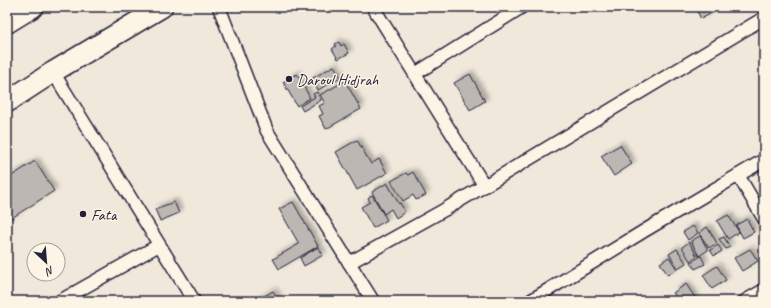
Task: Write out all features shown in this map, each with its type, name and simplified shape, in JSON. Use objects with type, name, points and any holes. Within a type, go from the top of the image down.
[{"type":"main road","points":[[7,23],[33,7]]},
{"type":"main road","points":[[7,102],[53,72],[162,7]]},
{"type":"street","points":[[219,7],[267,131],[373,301]]},
{"type":"street","points":[[372,7],[484,185]]},
{"type":"street","points":[[414,74],[522,7]]},
{"type":"street","points":[[349,263],[444,210],[764,18]]},
{"type":"street","points":[[53,72],[194,301]]},
{"type":"street","points":[[532,300],[764,160]]},
{"type":"street","points":[[738,176],[764,219]]},
{"type":"street","points":[[60,301],[159,245]]},
{"type":"street","points":[[745,301],[764,290]]},
{"type":"building","points":[[695,7],[723,7],[701,19]]},
{"type":"building","points":[[339,42],[341,46],[344,44],[349,53],[338,59],[332,49],[336,46],[335,44]]},
{"type":"building","points":[[334,66],[341,77],[318,90],[311,79]]},
{"type":"building","points":[[297,74],[310,98],[297,106],[283,82]]},
{"type":"building","points":[[470,74],[485,101],[470,110],[454,83]]},
{"type":"building","points":[[345,81],[361,109],[326,129],[319,116],[323,114],[319,106],[325,103],[320,95]]},
{"type":"building","points":[[317,92],[321,100],[303,111],[300,106],[315,97],[313,94]]},
{"type":"building","points":[[357,140],[371,164],[379,159],[387,173],[357,190],[336,152]]},
{"type":"building","points":[[620,145],[632,164],[614,176],[601,156]]},
{"type":"building","points":[[35,161],[54,191],[7,221],[7,179]]},
{"type":"building","points":[[413,172],[426,195],[416,200],[413,195],[403,201],[391,181],[406,173],[408,175]]},
{"type":"building","points":[[387,183],[405,212],[396,218],[391,209],[384,214],[372,192]]},
{"type":"building","points":[[372,195],[387,220],[373,228],[361,207],[370,202],[368,198]]},
{"type":"building","points":[[174,202],[179,213],[160,221],[155,209]]},
{"type":"building","points":[[293,202],[318,246],[279,269],[273,259],[299,244],[279,209]]},
{"type":"building","points":[[728,215],[739,232],[728,239],[717,221]]},
{"type":"building","points":[[747,219],[754,232],[743,238],[736,225]]},
{"type":"building","points":[[693,226],[698,233],[688,240],[683,232]]},
{"type":"building","points":[[707,227],[717,243],[709,248],[699,233]]},
{"type":"building","points":[[700,236],[708,250],[699,256],[691,241]]},
{"type":"building","points":[[724,237],[730,247],[726,249],[719,239]]},
{"type":"building","points":[[689,242],[697,256],[690,261],[682,247]]},
{"type":"building","points":[[718,245],[722,251],[714,256],[710,250]]},
{"type":"building","points":[[318,247],[323,255],[304,266],[300,258]]},
{"type":"building","points":[[677,249],[686,263],[678,268],[669,254]]},
{"type":"building","points":[[750,249],[758,261],[742,271],[734,258]]},
{"type":"building","points":[[701,256],[705,264],[695,269],[691,262]]},
{"type":"building","points":[[669,257],[677,269],[668,275],[660,263]]},
{"type":"building","points":[[717,266],[726,280],[712,289],[703,275]]},
{"type":"building","points":[[686,284],[696,299],[692,301],[679,301],[673,293]]},
{"type":"building","points":[[273,291],[279,301],[256,301]]},
{"type":"place","name":"Daroul Hidjrah","points":[[289,79]]},
{"type":"place","name":"Fata","points":[[83,214]]}]
